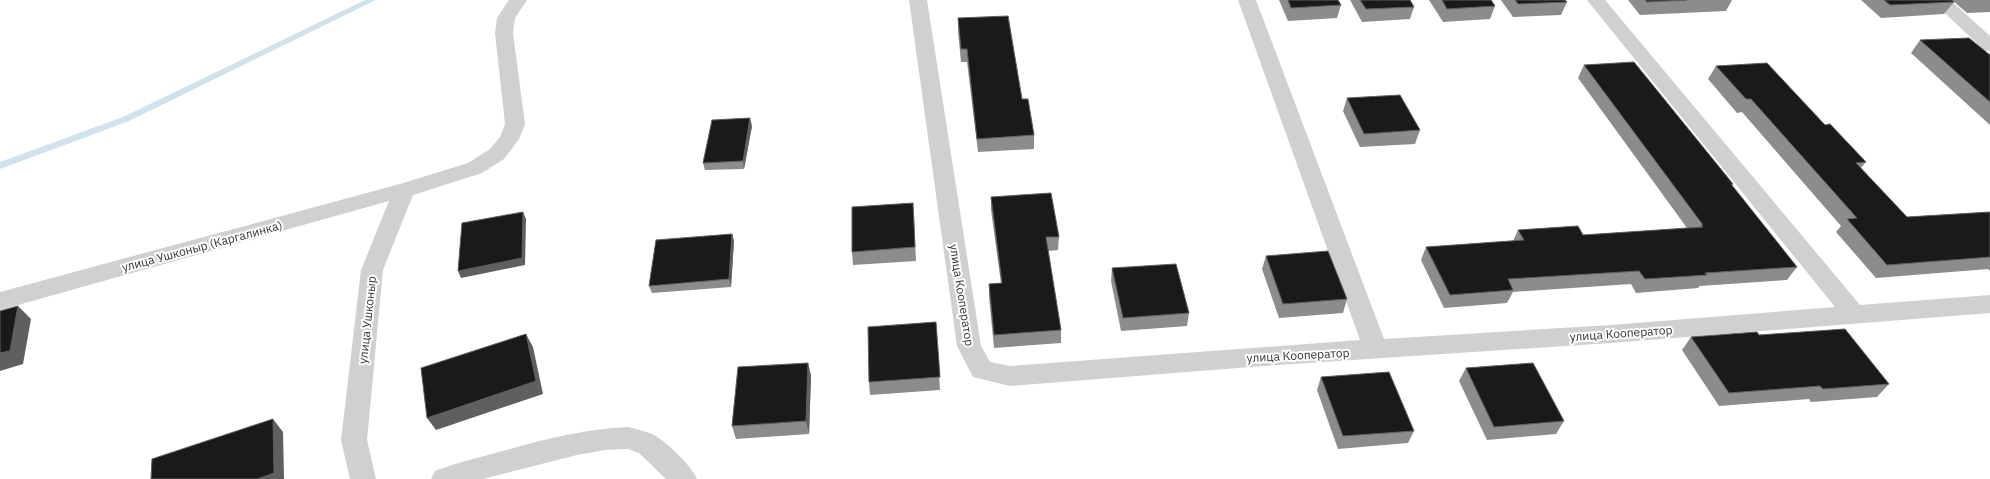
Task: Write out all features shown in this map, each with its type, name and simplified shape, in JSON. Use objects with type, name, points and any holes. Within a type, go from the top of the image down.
[{"type":"street","points":[[404,190],[475,168],[497,154],[510,139],[515,124],[504,33],[506,18],[518,0]]},
{"type":"street","name":"улица Кооператор","points":[[918,0],[969,346],[982,370],[1010,376],[1263,356],[1611,334],[1990,304]]},
{"type":"street","points":[[1246,0],[1376,350]]},
{"type":"street","points":[[1596,0],[1856,315]]},
{"type":"street","points":[[1940,0],[1990,46]]},
{"type":"street","name":"улица Ушконыр (Каргалинка)","points":[[0,301],[404,190]]},
{"type":"street","name":"улица Ушконыр","points":[[363,479],[354,440],[372,270],[404,190]]},
{"type":"street","points":[[444,479],[566,445],[618,438],[643,441],[684,479]]},
{"type":"building","points":[[1288,0],[1338,0],[1341,5],[1291,8]]},
{"type":"building","points":[[1360,0],[1410,0],[1414,7],[1366,9]]},
{"type":"building","points":[[1442,0],[1491,0],[1495,6],[1447,9]]},
{"type":"building","points":[[1515,0],[1565,0],[1567,2],[1518,4]]},
{"type":"building","points":[[1645,0],[1687,0],[1647,2]]},
{"type":"building","points":[[1884,0],[1952,0],[1954,2],[1890,5]]},
{"type":"building","points":[[1008,16],[1022,99],[1028,99],[1034,135],[977,139],[967,49],[961,49],[958,18]]},
{"type":"building","points":[[1969,38],[1990,55],[1990,102],[1920,40]]},
{"type":"building","points":[[1634,62],[1733,184],[1731,184],[1797,267],[1705,273],[1707,275],[1645,279],[1639,271],[1508,279],[1513,290],[1450,295],[1426,247],[1524,240],[1518,230],[1578,226],[1583,235],[1703,227],[1584,65]]},
{"type":"building","points":[[1767,63],[1825,125],[1830,124],[1866,162],[1856,163],[1907,217],[1990,212],[1990,257],[1887,265],[1847,219],[1857,218],[1751,99],[1746,99],[1716,66]]},
{"type":"building","points":[[1400,95],[1420,130],[1364,134],[1347,98]]},
{"type":"building","points":[[750,118],[743,161],[703,163],[712,120]]},
{"type":"building","points":[[1051,193],[1059,237],[1046,237],[1061,330],[994,335],[989,284],[1002,283],[991,197]]},
{"type":"building","points":[[913,203],[915,247],[852,252],[852,207]]},
{"type":"building","points":[[523,212],[522,258],[458,271],[462,223]]},
{"type":"building","points":[[732,234],[729,279],[649,286],[656,240]]},
{"type":"building","points":[[1328,251],[1347,299],[1283,304],[1266,256]]},
{"type":"building","points":[[1176,264],[1189,313],[1123,318],[1112,268]]},
{"type":"building","points":[[18,306],[10,351],[0,353],[0,311]]},
{"type":"building","points":[[936,322],[940,377],[869,382],[868,327]]},
{"type":"building","points":[[1845,329],[1889,384],[1823,389],[1820,386],[1729,393],[1691,337],[1757,332],[1759,335]]},
{"type":"building","points":[[526,334],[536,381],[427,418],[421,368]]},
{"type":"building","points":[[808,363],[806,421],[732,426],[738,367]]},
{"type":"building","points":[[1533,363],[1564,421],[1494,427],[1466,368]]},
{"type":"building","points":[[1389,372],[1414,431],[1343,436],[1321,377]]},
{"type":"building","points":[[273,419],[274,473],[257,479],[151,479],[152,459]]},
{"type":"waterway","points":[[0,166],[126,119],[372,0]]}]
